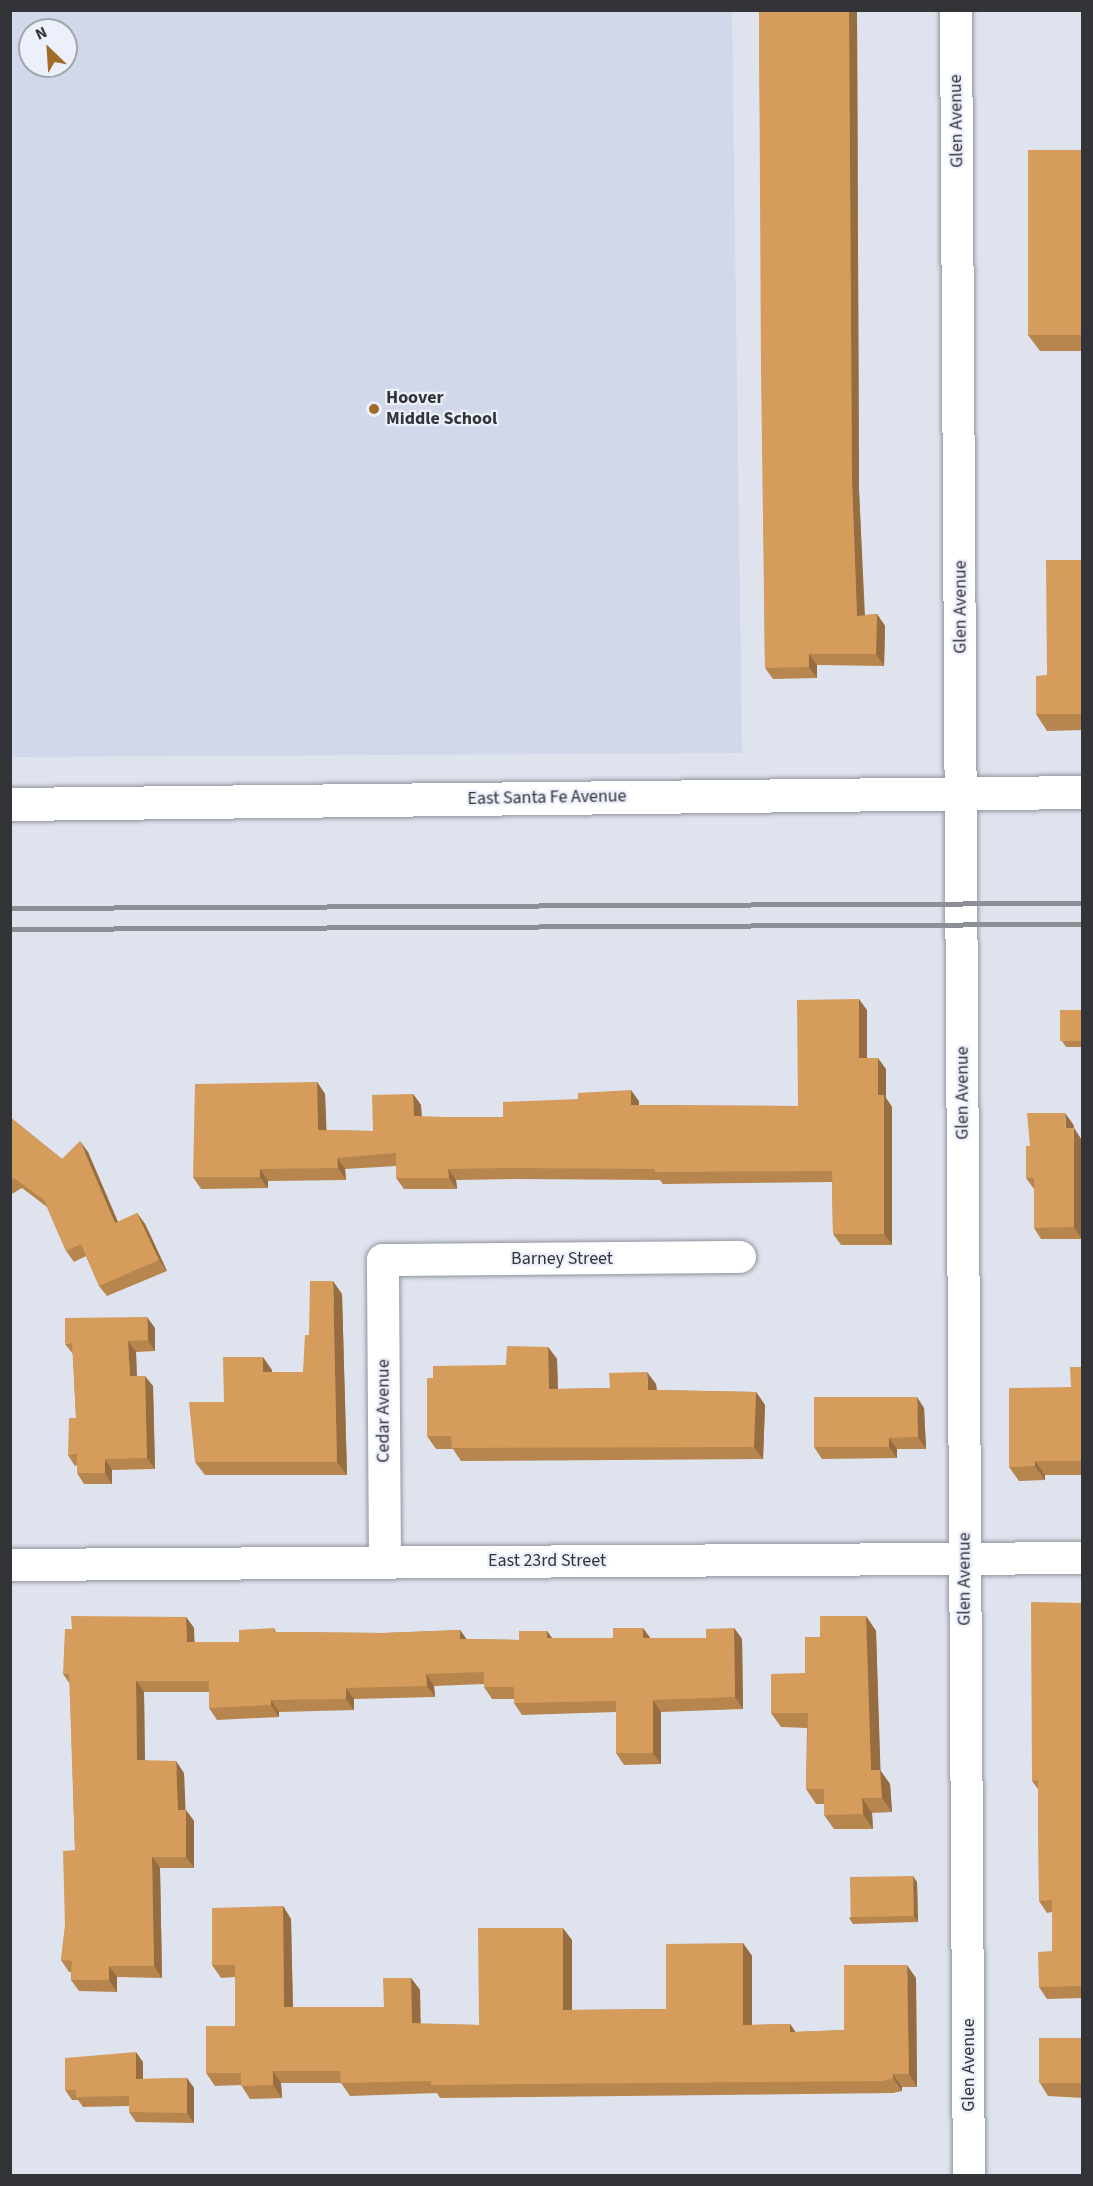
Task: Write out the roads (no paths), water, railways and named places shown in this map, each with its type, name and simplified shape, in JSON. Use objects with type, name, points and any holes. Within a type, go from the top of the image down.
[{"type":"street","name":"Glen Avenue","points":[[956,10],[969,2175]]},
{"type":"street","name":"East Santa Fe Avenue","points":[[10,804],[961,791],[1083,792]]},
{"type":"street","name":"Barney Street","points":[[383,1260],[740,1257]]},
{"type":"street","name":"Cedar Avenue","points":[[383,1260],[385,1562]]},
{"type":"street","name":"East 23rd Street","points":[[10,1565],[1083,1558]]},
{"type":"railway","points":[[10,908],[1082,903]]},
{"type":"railway","points":[[10,929],[1082,924]]},
{"type":"place","name":"Hoover Middle School","points":[[374,409]]}]
